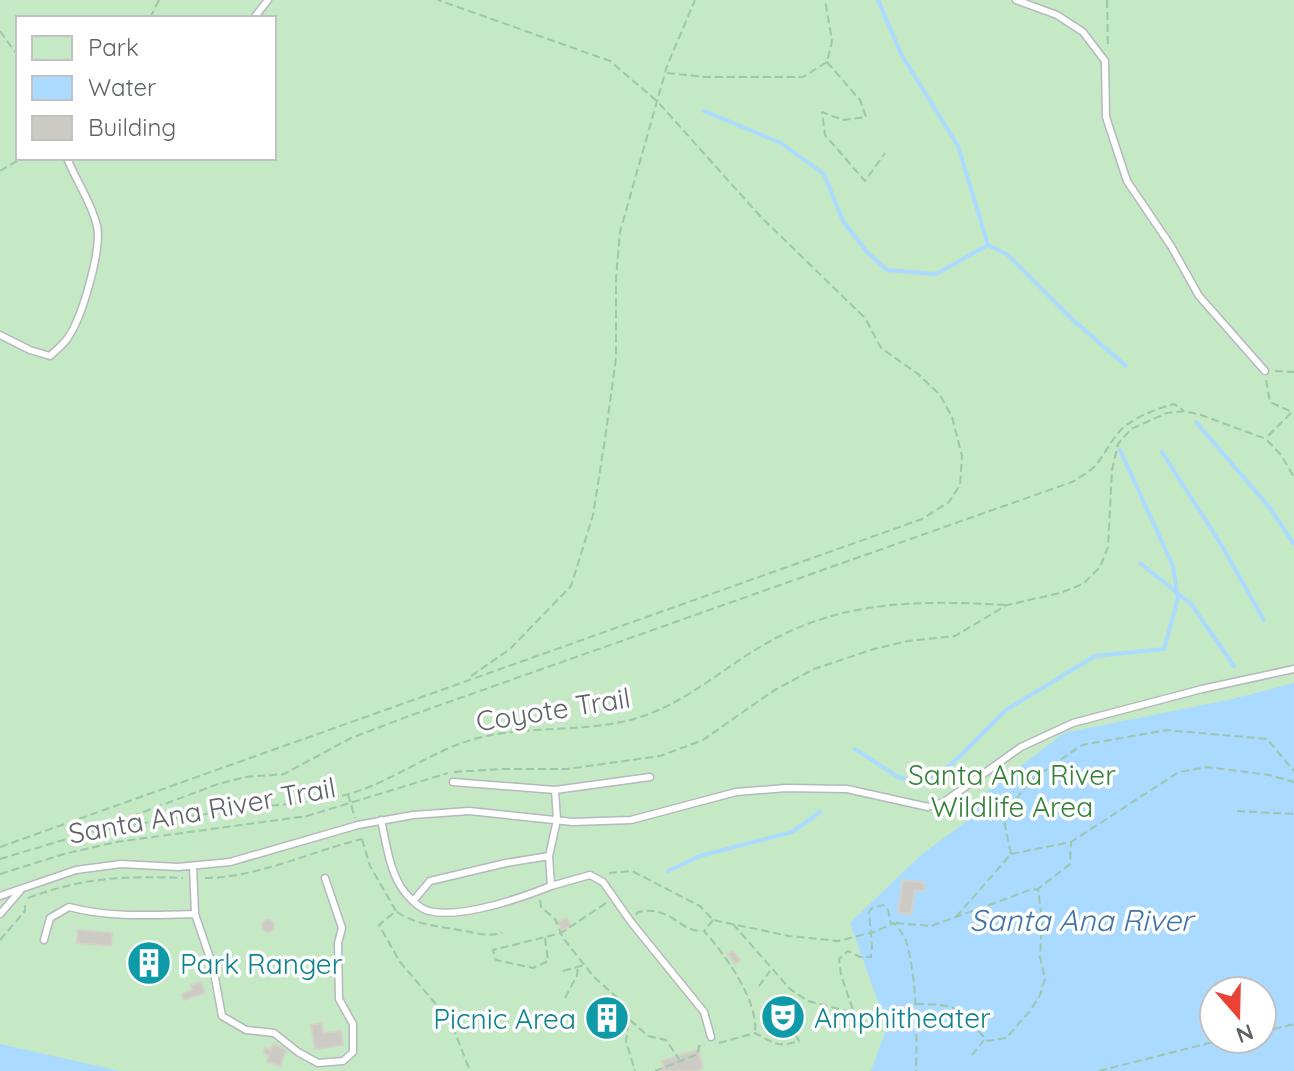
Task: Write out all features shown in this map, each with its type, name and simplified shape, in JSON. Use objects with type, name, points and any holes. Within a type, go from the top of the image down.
[{"type":"lane","points":[[256,16],[268,0]]},
{"type":"lane","points":[[1016,0],[1057,15],[1083,32],[1105,61],[1106,117],[1127,181],[1171,246],[1199,296],[1265,371]]},
{"type":"lane","points":[[0,335],[50,356],[68,338],[84,299],[96,261],[98,229],[90,203],[68,160]]},
{"type":"lane","points":[[0,896],[97,866],[193,866],[252,857],[381,820],[469,811],[557,820],[631,820],[736,792],[786,788],[847,789],[928,807],[944,802],[1021,747],[1073,723],[1294,669]]},
{"type":"lane","points":[[453,782],[555,790],[650,777]]},
{"type":"lane","points":[[551,886],[549,856],[557,820],[555,790]]},
{"type":"lane","points":[[381,820],[389,858],[400,886],[427,911],[462,912],[590,875],[603,882],[631,922],[704,1012],[711,1037]]},
{"type":"lane","points":[[413,901],[430,881],[549,856]]},
{"type":"lane","points":[[193,866],[195,914],[213,967],[222,1016],[246,1030],[274,1033],[318,1063],[343,1061],[353,1052],[353,1024],[339,999],[338,943],[342,928],[325,878]]},
{"type":"lane","points":[[0,914],[22,888]]},
{"type":"lane","points":[[44,940],[50,918],[69,907],[86,912],[135,916],[195,914]]},
{"type":"path","points":[[0,847],[922,519],[949,502],[960,485],[962,456],[952,417],[940,395],[918,374],[881,348],[865,318],[760,216],[658,102],[610,61],[438,0]]},
{"type":"path","points":[[465,680],[510,649],[571,586],[593,515],[605,439],[616,358],[616,278],[620,232],[665,73],[695,0]]},
{"type":"path","points":[[665,73],[705,77],[803,77],[827,62],[832,41],[825,0]]},
{"type":"path","points":[[1105,61],[1108,50],[1107,0]]},
{"type":"path","points":[[0,31],[16,53]]},
{"type":"path","points":[[827,62],[860,100],[866,117],[843,120],[822,112],[825,135],[865,181],[885,153]]},
{"type":"path","points":[[0,171],[19,160]]},
{"type":"path","points":[[1266,439],[1293,411],[1270,402],[1265,371],[1294,372]]},
{"type":"path","points":[[87,833],[218,784],[245,777],[284,774],[351,738],[409,716],[1072,482],[1095,466],[1124,428],[1154,410],[1174,404],[1184,411],[1266,439],[1281,455],[1294,477]]},
{"type":"path","points":[[1007,605],[1074,588],[1095,573],[1108,547],[1112,470],[1118,444],[1131,429],[1154,417],[1184,411]]},
{"type":"path","name":"Coyote Trail","points":[[0,859],[87,833],[138,823],[316,801],[348,794],[434,754],[477,738],[507,732],[599,727],[661,710],[688,696],[758,648],[810,621],[835,614],[900,603],[1007,605]]},
{"type":"path","name":"Santa Ana River Trail","points":[[0,874],[116,842],[287,820],[351,805],[441,774],[471,770],[567,769],[660,756],[703,740],[773,691],[814,669],[908,641],[955,636],[1007,605]]},
{"type":"path","points":[[1011,854],[1003,816],[1030,781],[1082,745],[1167,730],[1267,739],[1294,771]]},
{"type":"path","points":[[956,917],[1011,854],[1071,842],[1179,772],[1207,767],[1269,775],[1294,782]]},
{"type":"path","points":[[348,794],[370,866],[396,911],[407,918],[442,929],[480,935],[502,933]]},
{"type":"path","points":[[1237,811],[1294,814]]},
{"type":"path","points":[[590,875],[632,871],[700,906],[713,920],[789,936],[838,941],[871,933],[893,923],[931,926],[1038,889],[1070,864],[1071,842]]},
{"type":"path","points":[[972,1055],[985,1039],[1006,1038],[1040,995],[1045,979],[1040,957],[1042,920],[1038,889]]},
{"type":"path","points":[[538,891],[541,907],[555,919],[561,933],[594,977],[623,1003],[629,1018],[648,1036],[666,1040],[679,1061]]},
{"type":"path","points":[[545,938],[548,961],[533,968],[496,960],[493,950],[561,933],[613,898]]},
{"type":"path","points":[[0,940],[25,911],[25,899]]},
{"type":"path","points":[[852,1011],[839,959],[848,951],[860,957],[871,957],[869,912],[883,905],[907,941],[917,1026],[916,1071]]},
{"type":"path","points":[[631,922],[638,912],[649,909],[675,918],[694,931],[704,931],[726,955],[747,997],[756,1026],[755,1033]]},
{"type":"path","points":[[396,911],[379,925],[400,962],[454,1030],[470,1071]]},
{"type":"path","points":[[704,931],[713,920]]},
{"type":"path","points":[[733,923],[790,989],[808,1001],[852,1011],[859,1016]]},
{"type":"path","points":[[563,971],[585,964]]},
{"type":"path","points":[[565,998],[578,967]]},
{"type":"path","points":[[759,986],[771,969]]},
{"type":"path","points":[[913,1004],[948,1004],[965,1015],[985,1039]]},
{"type":"path","points":[[629,1018],[626,1041],[635,1071]]},
{"type":"path","points":[[653,1070],[698,1054],[699,1046],[716,1045],[755,1033],[776,1046],[787,1045],[799,1041],[792,1028]]},
{"type":"path","points":[[1099,1071],[1198,1046]]},
{"type":"green space","name":"Santa Ana River Wildlife Area","points":[[0,0],[1294,0],[1294,1071],[0,1071]]},
{"type":"water","name":"Santa Ana River","points":[[1294,683],[1294,1071],[871,1071],[887,1027],[850,923],[921,855],[963,824],[988,791],[1064,733],[1233,699]]},
{"type":"water","points":[[0,1044],[120,1071],[0,1071]]},
{"type":"building","points":[[903,880],[925,883],[924,891],[915,890],[911,914],[898,912]]},
{"type":"building","points":[[567,918],[571,926],[562,930],[558,922]]},
{"type":"building","points":[[1033,918],[1039,919],[1038,929],[1031,928]]},
{"type":"building","points":[[268,920],[274,926],[268,932],[262,926]]},
{"type":"building","points":[[78,930],[112,933],[111,946],[77,943]]},
{"type":"building","name":"Park Ranger","points":[[136,948],[169,961],[162,979],[129,965]]},
{"type":"building","points":[[733,951],[740,960],[735,964],[728,954]]},
{"type":"building","points":[[201,982],[205,993],[184,1000],[182,994],[192,990],[191,985]]},
{"type":"building","name":"Picnic Area","points":[[604,996],[627,1027],[610,1039],[587,1008]]},
{"type":"building","points":[[779,1006],[786,1010],[784,1018],[790,1033],[784,1037],[777,1027]]},
{"type":"building","points":[[322,1023],[323,1033],[341,1031],[343,1045],[315,1049],[311,1025]]},
{"type":"building","points":[[273,1044],[286,1050],[280,1066],[267,1062],[269,1055],[264,1053],[265,1048],[271,1050]]},
{"type":"building","points":[[698,1050],[703,1068],[697,1071],[660,1071],[664,1068],[662,1061]]},
{"type":"waterway","points":[[878,0],[901,54],[958,146],[988,245],[1008,255],[1072,319],[1126,366]]},
{"type":"waterway","points":[[704,111],[781,143],[824,174],[843,221],[867,252],[887,270],[936,274],[988,245]]},
{"type":"waterway","points":[[1196,422],[1270,508],[1294,544]]},
{"type":"waterway","points":[[855,749],[898,777],[923,784],[940,774],[1006,710],[1095,656],[1164,649],[1178,598],[1173,566],[1120,450]]},
{"type":"waterway","points":[[1162,452],[1219,541],[1264,620]]},
{"type":"waterway","points":[[1140,563],[1191,604],[1234,666]]},
{"type":"waterway","points":[[668,871],[700,856],[792,832],[820,812]]},
{"type":"place","name":"Park Ranger","points":[[149,963]]},
{"type":"place","name":"Amphitheater","points":[[783,1017]]},
{"type":"place","name":"Picnic Area","points":[[607,1018]]}]
